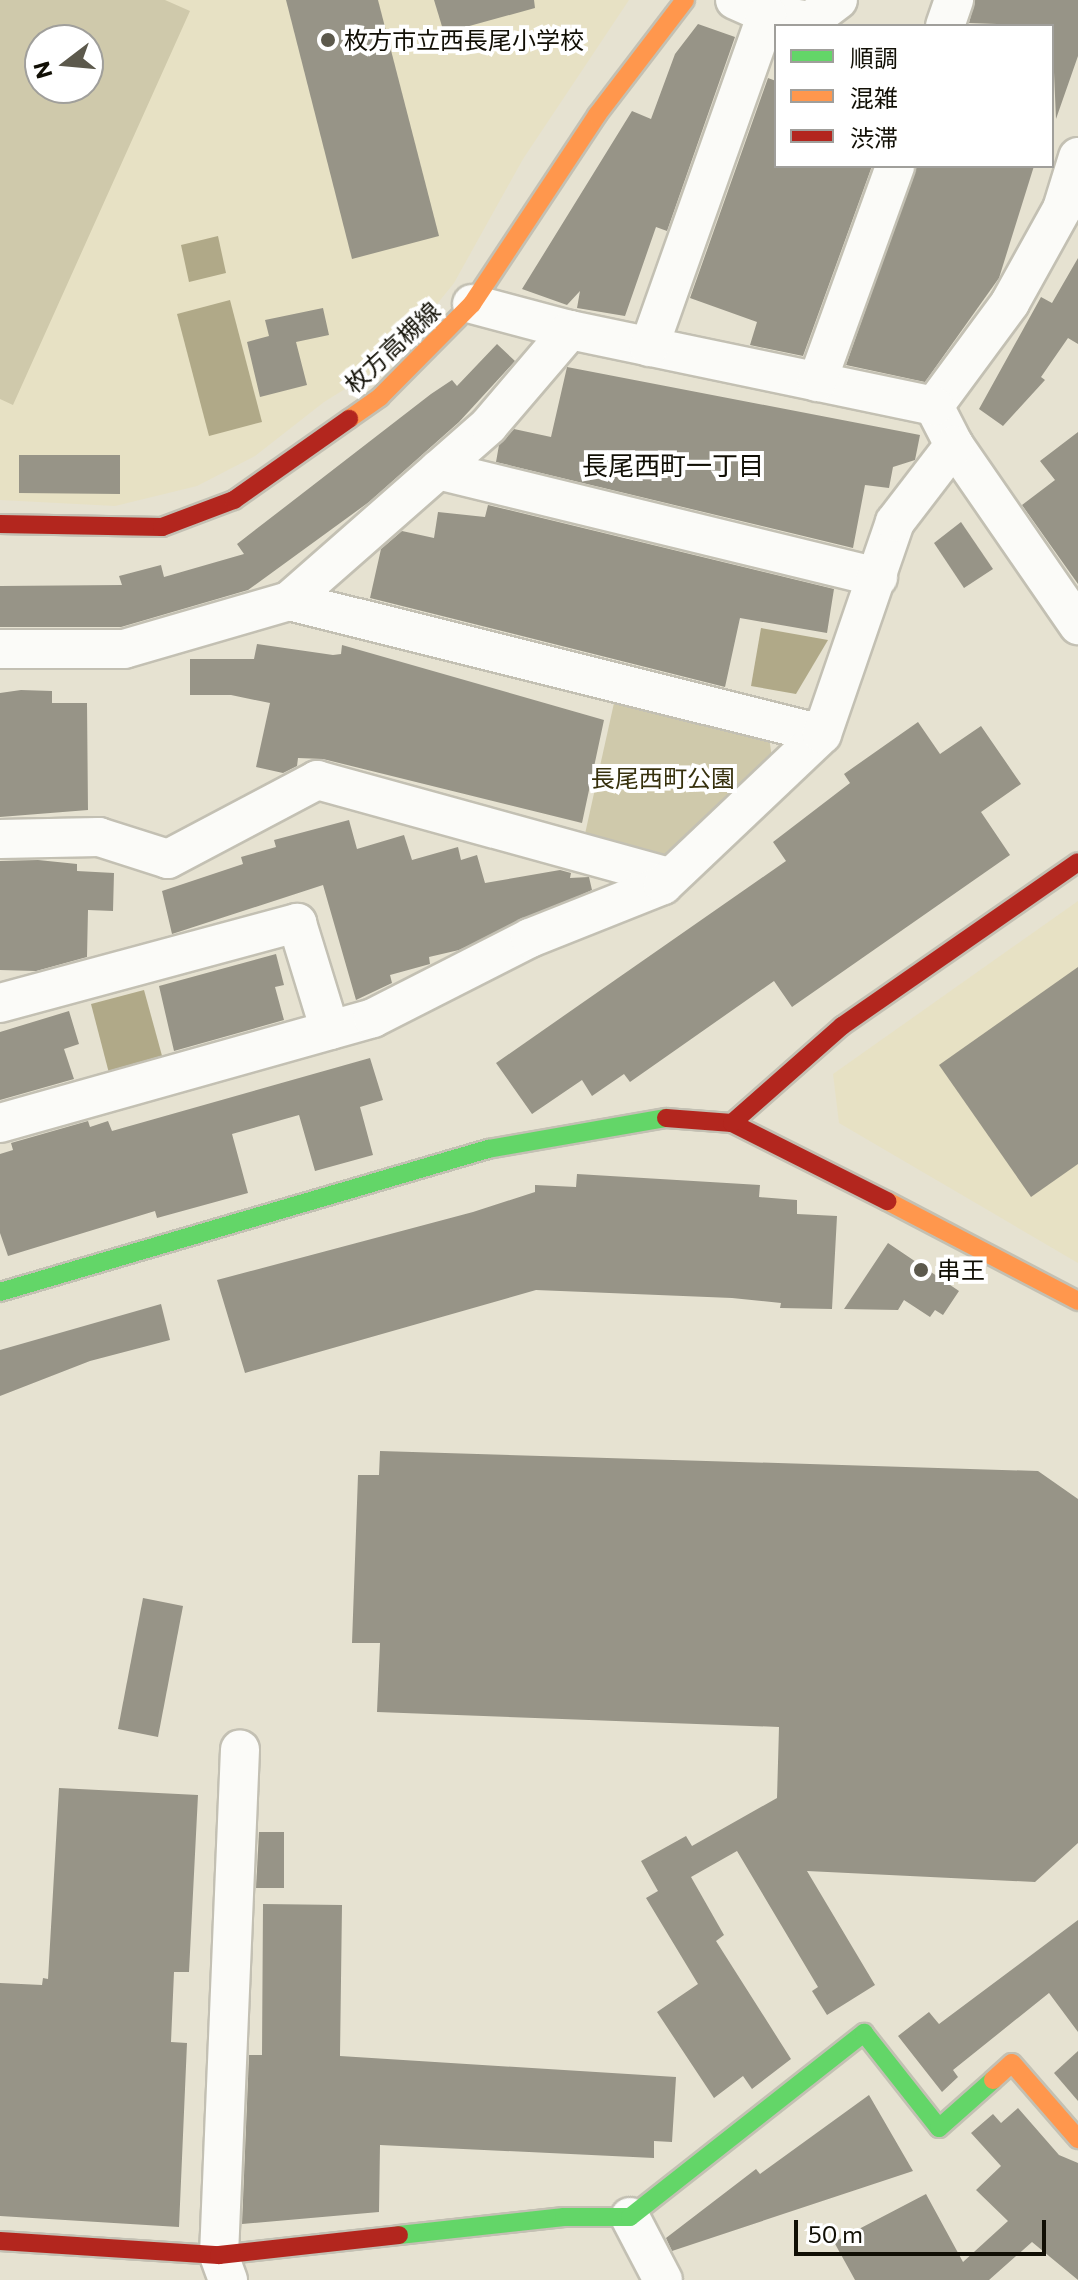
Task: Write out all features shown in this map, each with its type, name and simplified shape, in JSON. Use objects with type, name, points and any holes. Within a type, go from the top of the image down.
[{"type":"street","name":"枚方高槻線","points":[[0,524],[162,527],[234,500],[380,397],[472,304],[597,115],[685,0]]},
{"type":"street","points":[[649,347],[751,7],[810,21],[838,0]]},
{"type":"street","points":[[946,24],[954,0]]},
{"type":"street","points":[[934,406],[1010,303],[1062,209],[1078,157]]},
{"type":"street","points":[[817,382],[894,168]]},
{"type":"street","points":[[472,304],[570,330],[934,406]]},
{"type":"street","points":[[0,649],[124,649],[289,601],[489,425],[570,330]]},
{"type":"street","points":[[934,406],[954,445],[1078,625]]},
{"type":"street","points":[[0,1123],[373,1018],[530,938],[670,877],[822,734],[895,522],[954,445]]},
{"type":"street","points":[[438,470],[878,577]]},
{"type":"street","points":[[289,601],[822,734]]},
{"type":"street","points":[[0,839],[99,837],[168,859],[317,780],[670,877]]},
{"type":"street","points":[[732,1123],[842,1026],[1078,862]]},
{"type":"street","points":[[0,1003],[297,923],[330,1030]]},
{"type":"street","points":[[0,1292],[488,1149],[646,1119],[692,1116],[732,1123],[1078,1301]]},
{"type":"street","points":[[223,2267],[240,1749]]},
{"type":"street","points":[[0,2241],[223,2267],[564,2217],[630,2217],[864,2033],[939,2128],[1012,2063],[1078,2139]]},
{"type":"street","points":[[630,2217],[663,2280]]},
{"type":"shaded area","name":"枚方市立西長尾小学校","points":[[0,0],[629,0],[523,159],[454,283],[392,360],[324,402],[255,456],[197,486],[115,506],[0,500]]},
{"type":"shaded area","points":[[218,236],[226,273],[189,282],[181,245]]},
{"type":"shaded area","points":[[230,300],[262,422],[209,436],[177,314]]},
{"type":"shaded area","points":[[761,628],[828,640],[796,694],[751,686]]},
{"type":"shaded area","points":[[1078,901],[1078,1263],[839,1123],[833,1074]]},
{"type":"shaded area","points":[[144,990],[164,1063],[110,1077],[91,1004]]},
{"type":"green space","points":[[0,0],[165,0],[190,11],[13,405],[0,399]]},
{"type":"green space","name":"長尾西町公園","points":[[614,703],[769,737],[772,758],[676,852],[657,859],[583,843]]},
{"type":"building","points":[[286,0],[378,0],[439,236],[352,259]]},
{"type":"building","points":[[434,0],[534,0],[535,8],[444,33]]},
{"type":"building","points":[[975,0],[1078,0],[1078,56],[1056,119],[1054,24],[969,23]]},
{"type":"building","points":[[698,24],[735,37],[667,231],[656,227],[625,316],[577,308],[580,291],[567,305],[522,289],[632,111],[651,119],[675,54]]},
{"type":"building","points":[[768,78],[774,80],[774,168],[871,168],[803,356],[750,345],[757,322],[690,298]]},
{"type":"building","points":[[915,168],[1033,168],[999,278],[925,382],[846,365]]},
{"type":"building","points":[[1078,258],[1078,344],[1068,338],[1041,377],[1045,380],[1003,426],[979,409],[1041,297],[1052,303]]},
{"type":"building","points":[[323,308],[329,335],[296,342],[307,385],[260,397],[247,342],[269,336],[265,320]]},
{"type":"building","points":[[497,344],[515,361],[459,422],[369,502],[248,590],[121,627],[0,627],[0,586],[122,585],[119,576],[161,565],[164,577],[244,554],[237,544],[431,394],[452,380],[457,386]]},
{"type":"building","points":[[567,367],[920,435],[915,460],[893,467],[889,488],[865,485],[853,548],[496,462],[499,445],[514,429],[551,437]]},
{"type":"building","points":[[1078,432],[1078,584],[1022,505],[1055,480],[1040,461]]},
{"type":"building","points":[[19,455],[120,455],[120,494],[19,493]]},
{"type":"building","points":[[488,505],[834,589],[827,633],[740,618],[725,687],[370,598],[381,549],[402,531],[434,538],[438,512],[485,517]]},
{"type":"building","points":[[961,522],[993,569],[964,588],[934,543]]},
{"type":"building","points":[[257,644],[333,655],[341,654],[342,645],[604,720],[582,823],[323,759],[298,758],[297,766],[283,773],[256,767],[270,703],[231,695],[190,695],[190,659],[254,659]]},
{"type":"building","points":[[52,691],[52,703],[87,703],[88,810],[0,817],[0,693]]},
{"type":"building","points":[[918,722],[940,754],[981,726],[1021,784],[981,812],[1010,855],[792,1007],[774,981],[630,1082],[624,1074],[592,1096],[582,1080],[532,1114],[496,1063],[786,861],[773,842],[850,783],[844,774]]},
{"type":"building","points":[[349,820],[357,849],[404,835],[412,860],[458,847],[461,860],[477,855],[485,883],[560,870],[571,873],[570,878],[589,877],[592,890],[459,950],[429,957],[430,964],[390,975],[392,983],[356,1000],[323,885],[172,934],[162,891],[243,864],[241,857],[276,847],[274,840]]},
{"type":"building","points":[[38,860],[77,864],[77,871],[114,873],[113,911],[88,910],[87,957],[36,971],[0,970],[0,861]]},
{"type":"building","points":[[276,954],[284,985],[275,987],[284,1020],[174,1051],[159,986]]},
{"type":"building","points":[[1078,967],[1078,1164],[1031,1197],[939,1065]]},
{"type":"building","points":[[69,1011],[79,1044],[64,1049],[74,1079],[0,1100],[0,1032]]},
{"type":"building","points":[[370,1058],[383,1100],[360,1107],[373,1155],[315,1171],[299,1115],[232,1134],[248,1193],[157,1218],[155,1211],[8,1256],[0,1233],[0,1154],[13,1150],[11,1143],[88,1121],[90,1127],[108,1121],[112,1131]]},
{"type":"building","points":[[577,1174],[760,1185],[759,1197],[797,1200],[797,1214],[837,1216],[832,1309],[780,1308],[781,1303],[732,1298],[536,1290],[245,1373],[217,1280],[473,1212],[535,1192],[535,1185],[576,1187]]},
{"type":"building","points":[[888,1243],[959,1291],[943,1315],[935,1310],[930,1317],[904,1300],[898,1310],[844,1309]]},
{"type":"building","points":[[161,1304],[170,1340],[90,1361],[0,1396],[0,1350]]},
{"type":"building","points":[[380,1451],[1038,1471],[1078,1499],[1078,1843],[1035,1882],[807,1871],[875,1985],[827,2015],[812,1991],[818,1987],[737,1851],[691,1877],[724,1935],[716,1941],[791,2059],[752,2089],[743,2076],[714,2098],[657,2012],[698,1984],[646,1898],[658,1891],[641,1861],[686,1836],[692,1846],[777,1798],[779,1727],[377,1712],[380,1643],[352,1643],[358,1475],[379,1475]]},
{"type":"building","points":[[143,1598],[183,1606],[158,1737],[118,1729]]},
{"type":"building","points":[[59,1788],[198,1795],[189,1972],[174,1972],[171,2042],[187,2043],[179,2227],[0,2216],[0,1983],[42,1985],[43,1978],[48,1979]]},
{"type":"building","points":[[259,1832],[284,1832],[284,1888],[256,1888]]},
{"type":"building","points":[[263,1904],[342,1905],[340,2056],[676,2077],[672,2142],[654,2141],[654,2158],[380,2145],[379,2212],[242,2224],[249,2055],[262,2055]]},
{"type":"building","points":[[1078,1920],[1078,2032],[1049,1993],[953,2070],[958,2077],[942,2092],[898,2036],[929,2012],[939,2024]]},
{"type":"building","points":[[1078,2051],[1078,2101],[1054,2073]]},
{"type":"building","points":[[869,2095],[913,2171],[672,2251],[666,2238],[756,2169],[760,2174]]},
{"type":"building","points":[[1018,2108],[1059,2155],[1078,2163],[1078,2280],[1032,2242],[989,2280],[855,2280],[834,2242],[926,2194],[963,2262],[1008,2221],[976,2190],[1001,2166],[971,2133],[993,2114],[1001,2123]]},
{"type":"traffic: fast","points":[[0,1292],[488,1149],[666,1118]]},
{"type":"traffic: fast","points":[[399,2235],[564,2217],[630,2217],[864,2033],[939,2128],[993,2080]]},
{"type":"traffic: slow","points":[[349,419],[380,397],[472,304],[597,115],[685,0]]},
{"type":"traffic: slow","points":[[887,1201],[1078,1301]]},
{"type":"traffic: slow","points":[[993,2080],[1012,2063],[1078,2139]]},
{"type":"traffic: jam","points":[[0,524],[162,527],[234,500],[349,419]]},
{"type":"traffic: jam","points":[[732,1123],[842,1026],[1078,862]]},
{"type":"traffic: jam","points":[[666,1118],[732,1123],[887,1201]]},
{"type":"traffic: jam","points":[[0,2241],[219,2255],[399,2235]]},
{"type":"place","name":"枚方市立西長尾小学校","points":[[328,40]]},
{"type":"place","name":"串王","points":[[921,1270]]},
{"type":"district","name":"長尾西町一丁目","points":[[673,465]]}]
